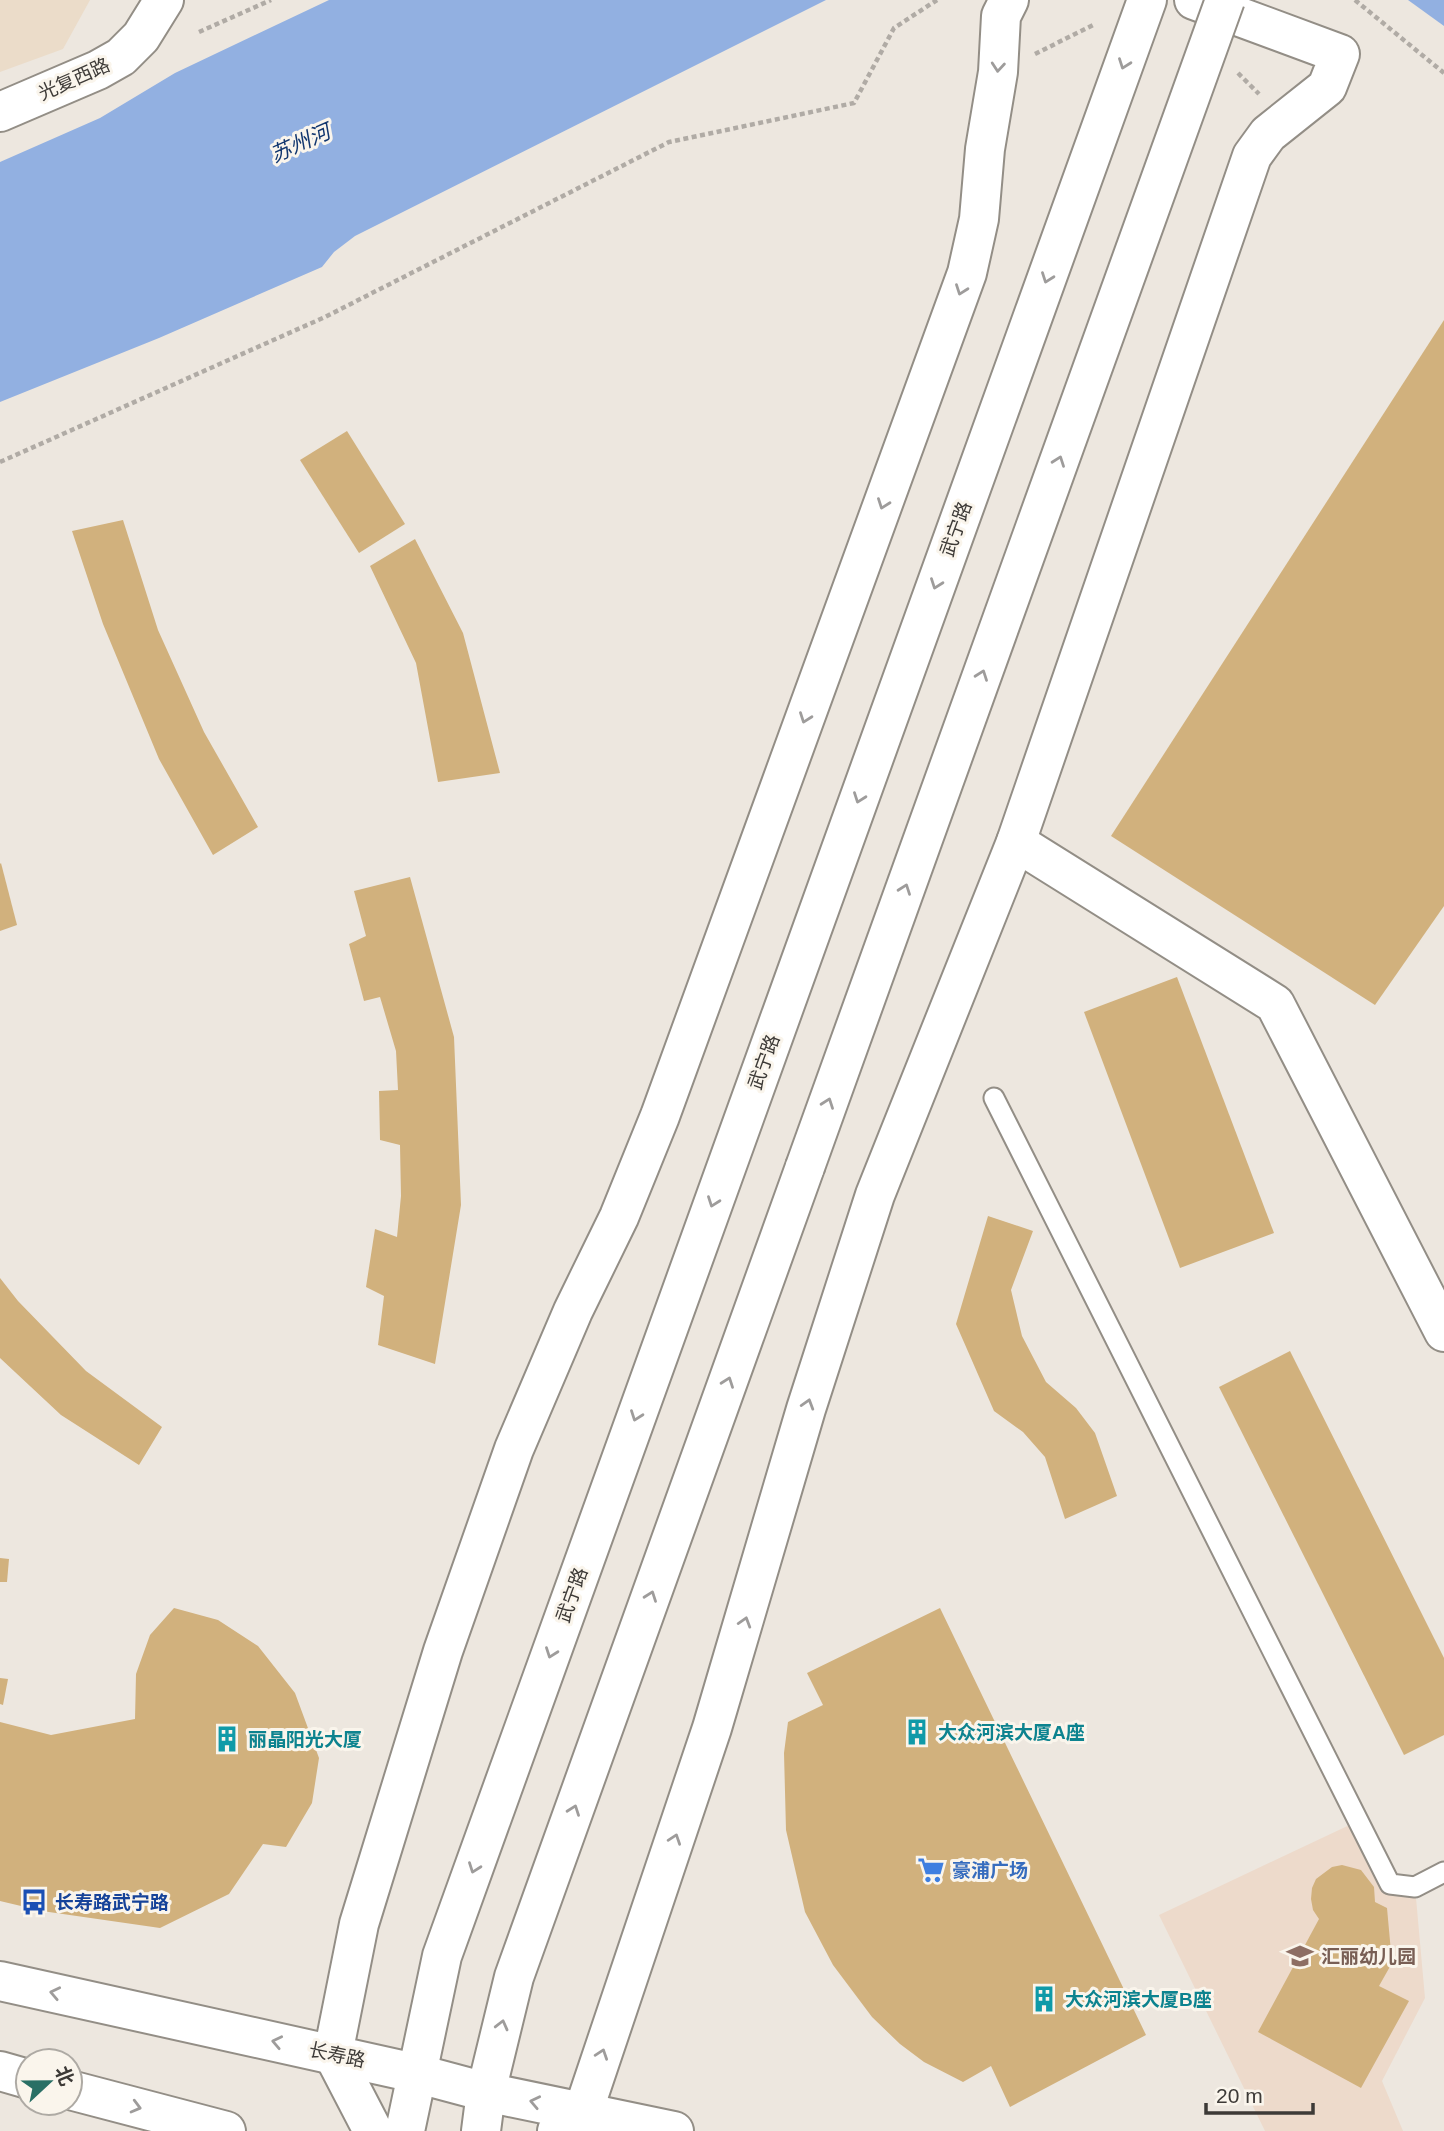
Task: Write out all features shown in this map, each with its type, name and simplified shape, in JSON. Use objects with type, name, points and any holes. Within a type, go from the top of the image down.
[{"type":"street","name":"光复西路","points":[[0,112],[98,70],[121,57],[141,37],[164,0]]},
{"type":"street","points":[[373,2131],[333,2054],[359,1924],[443,1651],[514,1449],[568,1323],[619,1217],[660,1116],[967,273],[979,219],[985,149],[998,72],[1001,16],[1009,0]]},
{"type":"street","name":"武宁路","points":[[405,2131],[415,2073],[442,1956],[1147,0]]},
{"type":"street","points":[[570,2121],[712,1728],[806,1409],[874,1195],[1016,842],[1252,156],[1268,134],[1326,87],[1340,54],[1194,0]]},
{"type":"street","points":[[481,2131],[486,2092],[514,1977],[1225,0]]},
{"type":"street","points":[[1016,842],[1275,1004],[1444,1332]]},
{"type":"street","name":"长寿路","points":[[0,1981],[415,2073],[486,2092],[570,2121],[674,2131]]},
{"type":"street","points":[[84,2094],[226,2131]]},
{"type":"lane","points":[[994,1098],[1390,1884],[1415,1887],[1444,1872]]},
{"type":"path","points":[[199,32],[271,0]]},
{"type":"path","points":[[0,462],[325,317],[669,142],[854,103],[894,28],[937,0]]},
{"type":"path","points":[[1355,0],[1444,73]]},
{"type":"path","points":[[998,72],[1093,25]]},
{"type":"shaded area","points":[[0,0],[90,0],[63,49],[0,72]]},
{"type":"shaded area","name":"汇丽幼儿园","points":[[1358,1821],[1389,1883],[1415,1887],[1425,1998],[1382,2081],[1403,2131],[1265,2131],[1159,1915]]},
{"type":"water","name":"苏州河","points":[[329,0],[826,0],[355,236],[334,252],[322,267],[159,338],[0,402],[0,162],[100,118],[175,73]]},
{"type":"water","points":[[1408,0],[1444,0],[1444,26]]},
{"type":"building","points":[[1444,320],[1444,906],[1375,1005],[1111,836]]},
{"type":"building","points":[[347,431],[405,524],[359,553],[300,460]]},
{"type":"building","points":[[123,520],[158,630],[204,732],[258,827],[213,855],[159,759],[103,624],[72,531]]},
{"type":"building","points":[[415,539],[463,633],[500,773],[438,782],[416,663],[370,566]]},
{"type":"building","points":[[0,864],[17,925],[0,931]]},
{"type":"building","points":[[410,877],[454,1037],[461,1205],[435,1364],[378,1345],[384,1296],[366,1287],[375,1229],[397,1237],[401,1196],[400,1145],[380,1140],[379,1091],[398,1090],[396,1051],[380,997],[364,1001],[349,944],[366,936],[354,891]]},
{"type":"building","points":[[1177,977],[1274,1233],[1180,1268],[1084,1012]]},
{"type":"building","points":[[988,1216],[1033,1231],[1011,1290],[1022,1336],[1046,1382],[1076,1408],[1095,1433],[1117,1496],[1065,1519],[1045,1457],[1023,1432],[994,1411],[956,1324]]},
{"type":"building","points":[[0,1278],[18,1301],[86,1371],[162,1427],[139,1465],[61,1415],[0,1358]]},
{"type":"building","points":[[1290,1351],[1444,1658],[1444,1735],[1404,1755],[1219,1387]]},
{"type":"building","points":[[0,1558],[9,1559],[7,1582],[0,1582]]},
{"type":"building","points":[[174,1608],[218,1620],[258,1646],[295,1693],[319,1758],[312,1803],[286,1847],[263,1844],[229,1894],[160,1928],[42,1911],[0,1901],[0,1722],[51,1735],[135,1719],[136,1674],[150,1635]]},
{"type":"building","name":"豪浦广场","points":[[940,1608],[1146,2035],[1010,2107],[991,2066],[963,2082],[924,2062],[872,2017],[833,1965],[805,1912],[786,1830],[784,1753],[788,1722],[823,1705],[807,1673]]},
{"type":"building","points":[[0,1678],[8,1679],[3,1705],[0,1704]]},
{"type":"building","points":[[1342,1865],[1361,1870],[1374,1887],[1375,1902],[1387,1908],[1392,1963],[1379,1986],[1409,2001],[1361,2088],[1258,2032],[1319,1919],[1313,1910],[1311,1899],[1316,1879],[1332,1867]]},
{"type":"place","name":"大众河滨大厦A座","points":[[917,1732]]},
{"type":"place","name":"丽晶阳光大厦","points":[[227,1739]]},
{"type":"place","name":"豪浦广场","points":[[931,1870]]},
{"type":"place","name":"长寿路武宁路","points":[[34,1902]]},
{"type":"place","name":"汇丽幼儿园","points":[[1300,1956]]},
{"type":"place","name":"大众河滨大厦B座","points":[[1044,1999]]}]
